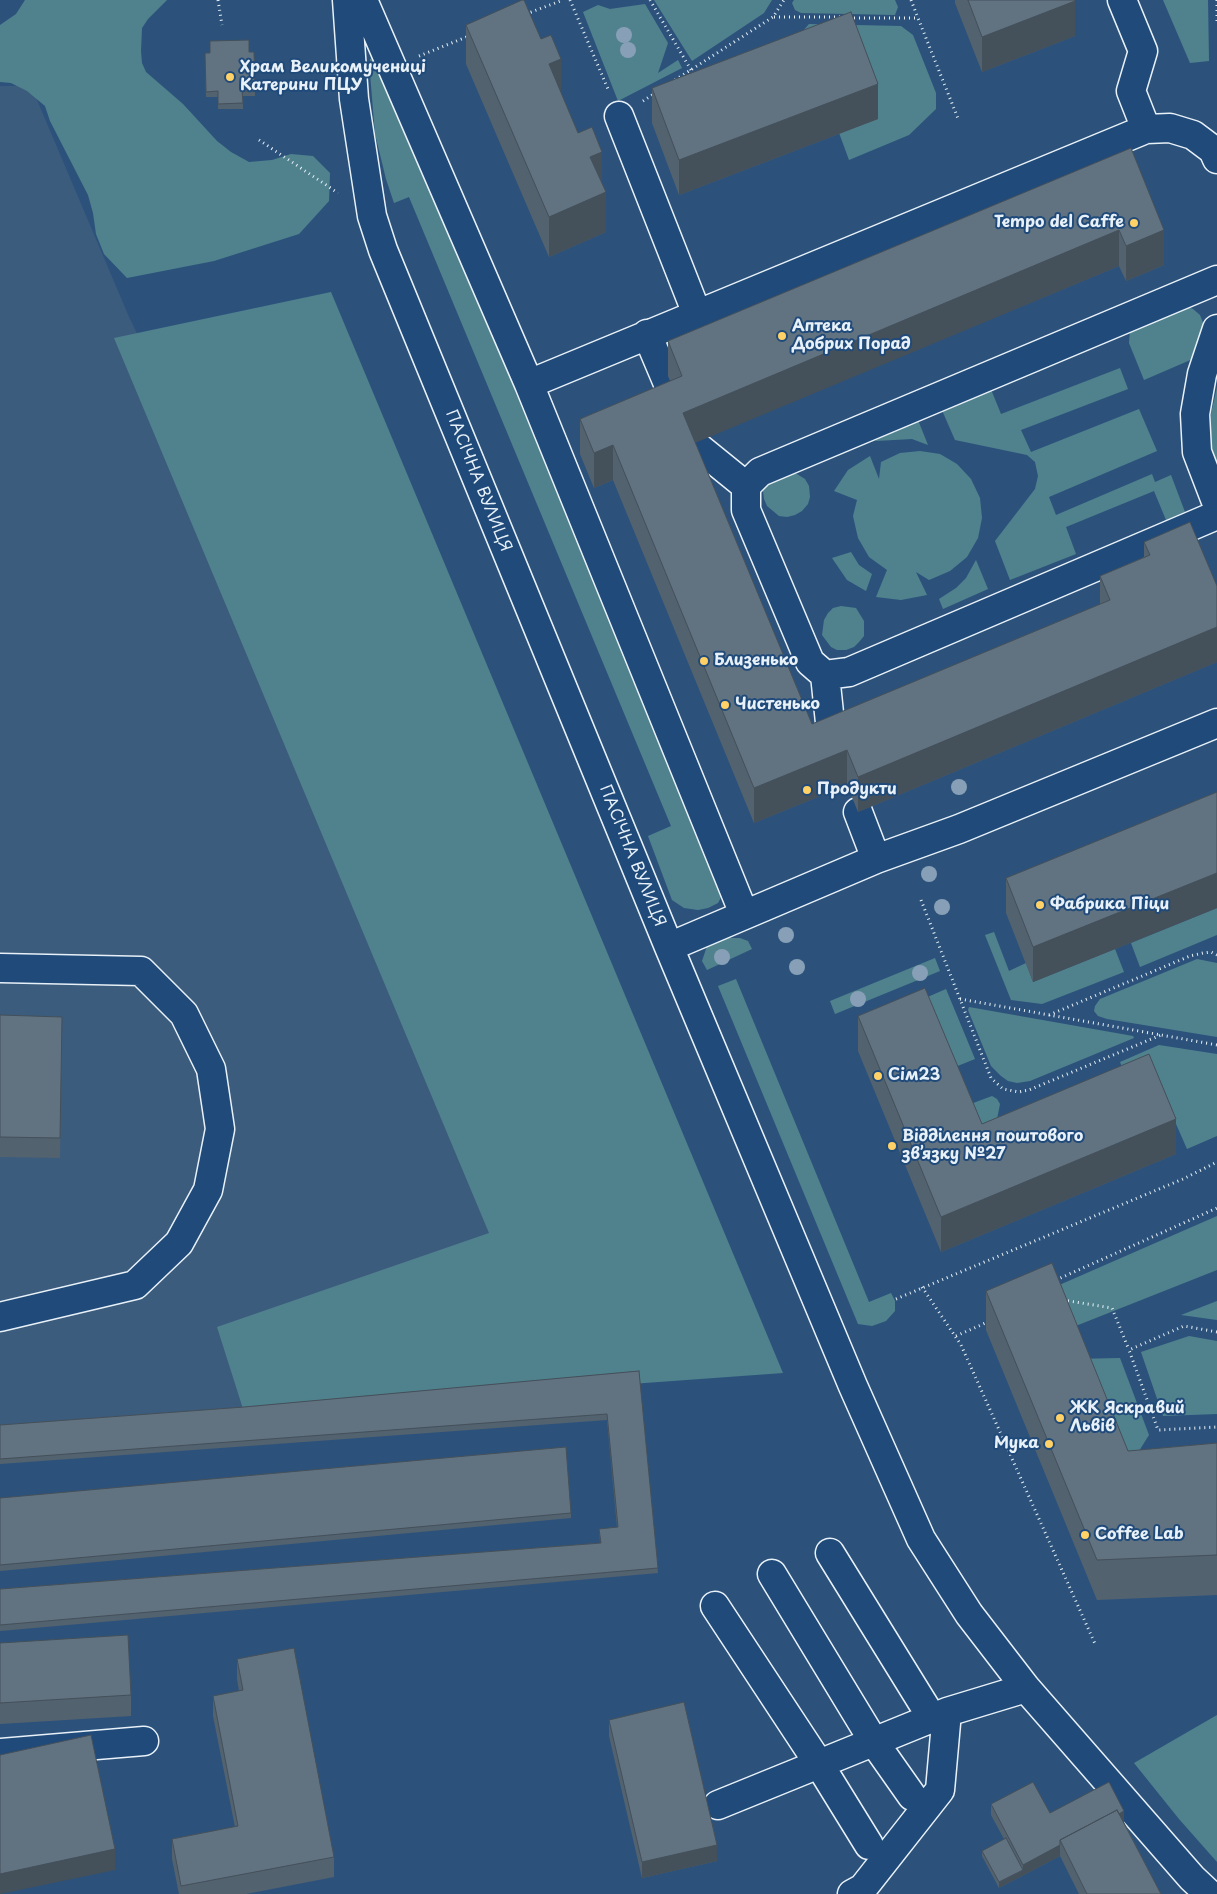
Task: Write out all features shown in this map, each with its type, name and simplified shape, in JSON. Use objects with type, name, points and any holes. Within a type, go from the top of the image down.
[{"type":"street","name":"ПАСІЧНА ВУЛИЦЯ","points":[[347,0],[354,99],[372,216],[383,250],[669,947],[853,1386],[921,1539],[969,1614],[1026,1688],[1192,1878],[1209,1894]]},
{"type":"street","points":[[363,0],[529,384],[744,914]]},
{"type":"street","points":[[1122,0],[1143,51],[1131,91],[1146,129]]},
{"type":"street","points":[[619,116],[698,314]]},
{"type":"street","points":[[529,384],[1146,129],[1170,128],[1193,135],[1213,150],[1217,159]]},
{"type":"street","points":[[833,751],[825,675],[810,662],[746,510],[746,486],[760,472],[1217,280]]},
{"type":"street","points":[[1217,329],[1202,374],[1195,414],[1197,452],[1217,504]]},
{"type":"street","points":[[647,334],[680,412]]},
{"type":"street","points":[[693,444],[746,486]]},
{"type":"street","points":[[825,675],[849,672],[1217,515]]},
{"type":"street","points":[[669,947],[876,859],[959,828],[1217,724]]},
{"type":"street","points":[[858,812],[876,859]]},
{"type":"street","points":[[0,968],[141,971],[184,1014],[211,1069],[220,1129],[208,1190],[179,1243],[135,1285],[0,1317]]},
{"type":"street","points":[[830,1553],[940,1715],[940,1790],[863,1888],[852,1894]]},
{"type":"street","points":[[772,1574],[874,1742],[912,1796]]},
{"type":"street","points":[[715,1606],[819,1764],[868,1844]]},
{"type":"street","points":[[718,1805],[940,1715],[1026,1688]]},
{"type":"street","points":[[0,1753],[144,1741]]},
{"type":"path","points":[[218,0],[222,25]]},
{"type":"path","points":[[519,17],[563,0]]},
{"type":"path","points":[[570,0],[619,116],[659,90]]},
{"type":"path","points":[[650,0],[691,70]]},
{"type":"path","points":[[667,85],[773,17],[784,0]]},
{"type":"path","points":[[911,0],[959,121]]},
{"type":"path","points":[[1217,0],[1217,21]]},
{"type":"path","points":[[773,17],[918,18]]},
{"type":"path","points":[[413,58],[475,34]]},
{"type":"path","points":[[259,140],[372,216]]},
{"type":"path","points":[[921,900],[991,1078],[1003,1090],[1019,1092],[1029,1090],[1161,1035]]},
{"type":"path","points":[[1048,1015],[1190,956],[1203,952],[1211,952],[1217,955]]},
{"type":"path","points":[[959,999],[1217,1046]]},
{"type":"path","points":[[896,1299],[1183,1179],[1217,1162]]},
{"type":"path","points":[[1048,1283],[1217,1208]]},
{"type":"path","points":[[922,1288],[956,1336],[1096,1646]]},
{"type":"path","points":[[1058,1298],[1112,1308],[1158,1430],[1217,1427]]},
{"type":"path","points":[[956,1336],[998,1318]]},
{"type":"path","points":[[1129,1350],[1184,1326],[1217,1332]]},
{"type":"shaded area","points":[[0,86],[31,86],[129,317],[639,1377],[0,1430]]},
{"type":"green space","points":[[25,0],[167,0],[148,19],[142,28],[142,63],[146,72],[183,104],[217,141],[231,152],[249,162],[272,160],[291,154],[313,156],[330,173],[329,201],[299,234],[214,261],[127,278],[104,254],[96,234],[88,195],[50,121],[45,106],[27,91],[11,83],[0,82],[0,25],[16,14]]},
{"type":"green space","points":[[654,0],[772,0],[764,13],[692,61]]},
{"type":"green space","points":[[794,0],[895,0],[898,7],[895,15],[801,13],[795,10],[792,3]]},
{"type":"green space","points":[[1163,0],[1208,0],[1209,61],[1190,63]]},
{"type":"green space","points":[[645,4],[668,43],[658,73],[678,60],[682,68],[618,101],[583,12],[598,5],[610,9]]},
{"type":"green space","points":[[809,24],[901,26],[913,35],[936,93],[936,109],[909,135],[849,160],[802,32]]},
{"type":"green space","points":[[376,57],[727,886],[718,903],[708,908],[698,910],[684,908],[672,900],[648,836],[671,826],[409,197],[394,203],[375,134],[370,59]]},
{"type":"green space","points":[[331,292],[783,1373],[244,1412],[217,1327],[489,1233],[114,338]]},
{"type":"green space","points":[[1184,305],[1200,315],[1207,333],[1195,358],[1144,380],[1129,343],[1130,330]]},
{"type":"green space","points":[[1120,368],[1128,389],[1021,430],[1031,452],[1139,409],[1157,451],[1049,497],[1056,515],[1152,474],[1155,482],[1171,475],[1185,512],[1166,520],[1154,491],[1066,527],[1076,554],[1010,580],[995,541],[1035,489],[1038,476],[1035,462],[1027,455],[955,440],[941,408],[990,387],[1001,414]]},
{"type":"green space","points":[[1217,387],[1217,474],[1209,455],[1208,427]]},
{"type":"green space","points":[[916,415],[928,445],[912,439],[876,441],[873,433]]},
{"type":"green space","points":[[920,451],[940,454],[957,464],[971,479],[980,498],[982,518],[978,538],[967,557],[950,571],[929,580],[916,572],[927,595],[901,600],[876,597],[887,570],[869,557],[858,538],[853,516],[857,500],[834,491],[848,470],[870,456],[879,479],[881,462],[900,453]]},
{"type":"green space","points":[[792,471],[805,479],[809,486],[810,497],[808,504],[795,515],[779,516],[767,506],[763,491],[766,483]]},
{"type":"green space","points":[[851,552],[859,565],[872,574],[866,591],[847,580],[832,558]]},
{"type":"green space","points":[[976,560],[988,589],[943,609],[939,599],[956,588],[966,578]]},
{"type":"green space","points":[[841,606],[856,608],[864,621],[864,636],[854,647],[846,650],[837,650],[831,647],[822,635],[824,620],[828,613],[833,608]]},
{"type":"green space","points":[[1217,908],[1217,935],[1140,967],[1131,943]]},
{"type":"green space","points":[[994,932],[1009,971],[1026,963],[1033,982],[1115,949],[1124,972],[1042,1004],[1011,1000],[985,935]]},
{"type":"green space","points":[[719,938],[740,938],[748,941],[752,949],[707,970],[702,961],[707,946]]},
{"type":"green space","points":[[935,958],[940,971],[835,1014],[830,1001]]},
{"type":"green space","points":[[1197,959],[1217,963],[1217,1037],[1107,1019],[1098,1016],[1094,1011],[1100,999]]},
{"type":"green space","points":[[736,979],[869,1302],[891,1293],[895,1301],[895,1311],[886,1321],[872,1326],[858,1324],[718,986]]},
{"type":"green space","points":[[946,989],[975,1059],[945,1071],[916,1002]]},
{"type":"green space","points":[[969,1007],[1133,1036],[1134,1038],[1030,1081],[1017,1083],[1008,1081],[991,1066],[968,1010]]},
{"type":"green space","points":[[1159,1045],[1217,1054],[1217,1136],[1187,1149],[1159,1085],[1134,1095],[1120,1062]]},
{"type":"green space","points":[[992,1096],[1000,1104],[991,1149],[960,1108]]},
{"type":"green space","points":[[1217,1216],[1217,1270],[1063,1331],[1057,1286]]},
{"type":"green space","points":[[1217,1301],[1217,1320],[1181,1315]]},
{"type":"green space","points":[[1189,1336],[1217,1341],[1217,1414],[1163,1416],[1141,1352]]},
{"type":"green space","points":[[1120,1358],[1149,1435],[1122,1478],[1074,1359]]},
{"type":"green space","points":[[1217,1715],[1217,1862],[1134,1763]]},
{"type":"building","points":[[524,0],[541,39],[551,35],[561,59],[549,64],[578,133],[592,127],[602,152],[590,157],[606,192],[549,217],[466,25]]},
{"type":"building","points":[[968,0],[1075,0],[1075,1],[982,37]]},
{"type":"building","points":[[851,12],[878,84],[679,160],[652,88]]},
{"type":"building","name":"Храм Великомучениці Катерини ПЦУ","points":[[249,40],[249,52],[254,52],[255,91],[242,91],[243,103],[218,104],[218,91],[206,92],[205,53],[210,53],[210,41]]},
{"type":"building","points":[[1131,148],[1164,230],[1126,246],[1119,230],[683,413],[812,724],[1110,600],[1100,576],[1150,555],[1144,542],[1190,522],[1217,586],[1217,627],[858,777],[847,750],[754,788],[613,445],[594,453],[580,419],[682,376],[668,341]]},
{"type":"building","points":[[1217,792],[1217,873],[1033,947],[1006,878]]},
{"type":"building","points":[[925,988],[982,1124],[1149,1054],[1176,1119],[941,1217],[858,1016]]},
{"type":"building","points":[[0,1015],[62,1017],[60,1138],[0,1137]]},
{"type":"building","name":"ЖК Яскравий Львів","points":[[1052,1263],[1128,1451],[1217,1443],[1217,1555],[1097,1560],[986,1291]]},
{"type":"building","points":[[639,1371],[658,1568],[0,1625],[0,1589],[601,1543],[599,1529],[618,1527],[607,1414],[0,1459],[0,1425],[244,1407]]},
{"type":"building","points":[[566,1447],[571,1513],[0,1565],[0,1498]]},
{"type":"building","points":[[128,1635],[131,1695],[0,1703],[0,1643]]},
{"type":"building","points":[[294,1648],[334,1857],[181,1886],[172,1839],[238,1826],[213,1696],[243,1690],[237,1659]]},
{"type":"building","points":[[684,1702],[717,1845],[642,1862],[609,1720]]},
{"type":"building","points":[[91,1735],[115,1849],[0,1874],[0,1755]]},
{"type":"building","points":[[1033,1782],[1050,1813],[1109,1782],[1124,1811],[1119,1814],[1117,1810],[1060,1840],[1060,1845],[1023,1865],[991,1804]]},
{"type":"building","points":[[1117,1810],[1161,1894],[1087,1894],[1060,1840]]},
{"type":"building","points":[[1006,1838],[1023,1870],[999,1882],[982,1851]]},
{"type":"place","name":"Храм Великомучениці Катерини ПЦУ","points":[[230,77]]},
{"type":"place","name":"Tempo del Caffe","points":[[1134,223]]},
{"type":"place","name":"Аптека Добрих Порад","points":[[782,336]]},
{"type":"place","name":"Близенько","points":[[704,661]]},
{"type":"place","name":"Чистенько","points":[[725,705]]},
{"type":"place","name":"Продукти","points":[[807,790]]},
{"type":"place","name":"Фабрика Піци","points":[[1040,905]]},
{"type":"place","name":"Сім23","points":[[878,1076]]},
{"type":"place","name":"Відділення поштового зв’язку №27","points":[[892,1146]]},
{"type":"place","name":"ЖК Яскравий Львів","points":[[1060,1418]]},
{"type":"place","name":"Мука","points":[[1049,1444]]},
{"type":"place","name":"Coffee Lab","points":[[1085,1535]]}]
